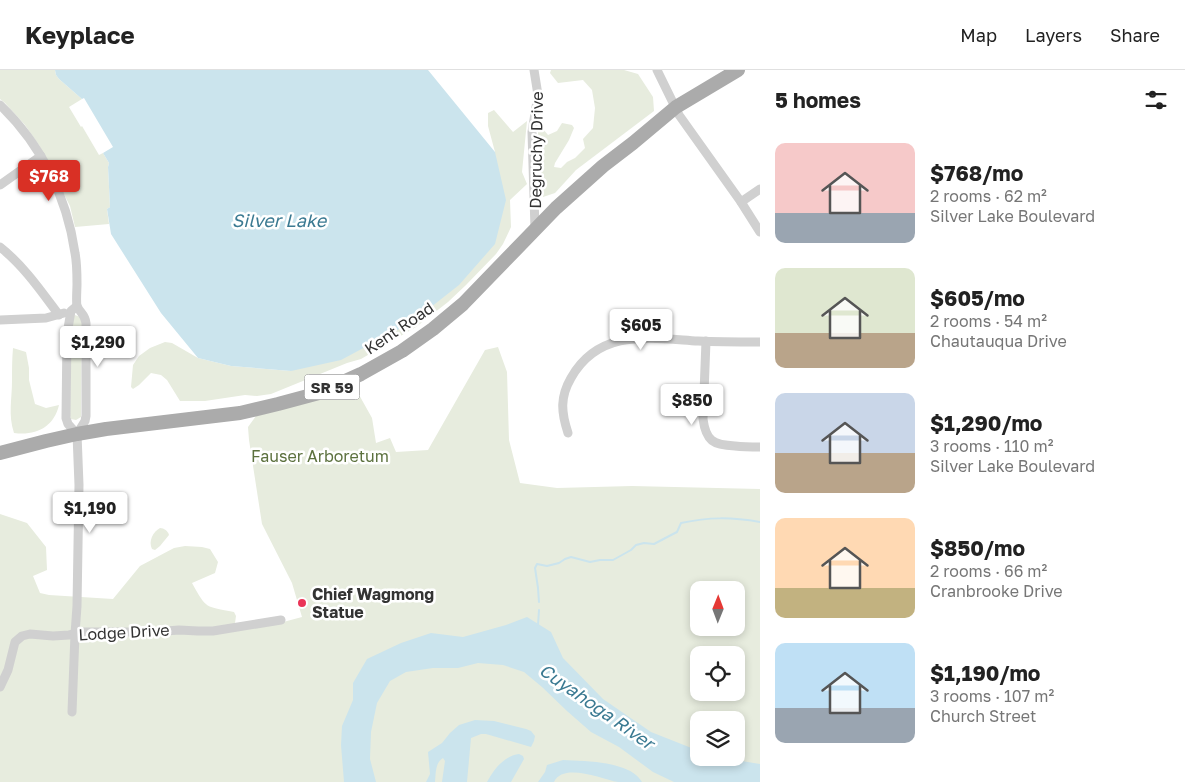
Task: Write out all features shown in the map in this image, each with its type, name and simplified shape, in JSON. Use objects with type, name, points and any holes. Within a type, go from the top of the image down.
[{"type":"main road","name":"Kent Road","points":[[0,453],[77,434],[106,429],[240,413],[319,393],[354,377],[402,351],[433,329],[463,304],[556,208],[602,166],[676,107],[738,70]]},
{"type":"street","name":"Degruchy Drive","points":[[534,70],[538,95],[532,132],[535,229]]},
{"type":"street","points":[[657,70],[692,134],[760,232]]},
{"type":"street","points":[[0,105],[18,124],[41,156],[64,205],[72,236],[77,266],[74,308],[67,334],[66,418],[68,424],[77,434]]},
{"type":"street","points":[[0,185],[41,156]]},
{"type":"street","points":[[741,202],[760,189]]},
{"type":"street","points":[[0,247],[22,266],[59,315]]},
{"type":"street","points":[[0,320],[46,318],[59,315],[74,308]]},
{"type":"street","points":[[72,712],[78,553],[77,434],[86,416],[86,323],[84,314],[74,308]]},
{"type":"street","points":[[568,433],[564,419],[563,403],[565,388],[585,358],[598,349],[611,343],[636,339],[760,342]]},
{"type":"street","points":[[706,341],[703,419],[704,428],[708,436],[713,443],[722,446],[760,447]]},
{"type":"street","name":"Lodge Drive","points":[[0,687],[10,662],[13,646],[22,636],[30,634],[64,636],[83,632],[213,631],[281,620]]},
{"type":"green space","points":[[0,70],[55,70],[59,79],[82,99],[69,107],[99,155],[103,153],[109,163],[110,207],[107,209],[109,224],[75,227],[70,206],[39,145],[25,125],[0,99]]},
{"type":"green space","points":[[551,70],[624,70],[638,74],[653,97],[654,111],[576,170],[555,193],[543,197],[538,177],[538,129],[543,129],[548,135],[557,131],[562,123],[572,125],[574,128],[555,163],[554,167],[561,168],[585,148],[583,139],[593,128],[595,108],[592,90],[583,80],[558,83],[550,73]]},
{"type":"green space","points":[[494,110],[513,132],[527,121],[522,172],[527,184],[510,200],[511,227],[496,254],[448,302],[416,327],[361,359],[271,394],[245,395],[205,401],[180,401],[167,380],[161,375],[151,373],[139,385],[133,389],[131,387],[133,365],[139,356],[150,348],[165,342],[172,343],[198,358],[231,366],[291,371],[495,152],[488,126],[488,113]]},
{"type":"green space","points":[[75,315],[80,317],[82,321],[81,417],[76,420],[71,419],[70,416],[71,319]]},
{"type":"green space","name":"Fauser Arboretum","points":[[498,347],[507,372],[509,440],[520,483],[557,488],[632,486],[760,489],[760,782],[0,782],[0,514],[27,523],[46,547],[47,570],[33,576],[40,593],[113,599],[140,566],[174,548],[185,546],[202,547],[210,549],[218,562],[215,573],[192,583],[204,602],[217,609],[234,612],[236,616],[235,623],[232,626],[272,625],[302,617],[292,583],[262,524],[248,427],[256,416],[280,410],[353,384],[372,418],[376,443],[390,438],[396,452],[428,450],[485,350]]},
{"type":"green space","points":[[13,348],[26,352],[29,380],[35,404],[46,408],[59,405],[57,413],[48,424],[30,433],[14,433],[12,426]]},
{"type":"green space","points":[[160,528],[166,530],[169,535],[155,550],[152,549],[151,540],[153,534]]},
{"type":"water","name":"Silver Lake","points":[[55,70],[428,70],[495,152],[506,200],[495,244],[459,285],[412,322],[341,360],[291,371],[231,366],[198,358],[161,313],[111,234],[107,209],[110,207],[109,163],[103,153],[113,147],[84,98],[82,99],[59,79]]},
{"type":"water","name":"Cuyahoga River","points":[[527,617],[551,632],[563,658],[603,699],[651,732],[690,747],[690,766],[745,766],[745,762],[760,764],[760,782],[674,782],[653,772],[619,747],[591,732],[524,672],[503,665],[478,663],[458,668],[433,668],[406,672],[390,681],[377,703],[371,732],[370,759],[376,782],[344,782],[341,745],[342,726],[353,700],[353,683],[367,659],[401,643],[431,633],[463,637]]},
{"type":"water","points":[[475,720],[494,721],[526,729],[535,736],[534,741],[531,747],[481,734],[471,738],[467,782],[442,782],[445,761],[443,758],[437,765],[435,782],[426,782],[430,774],[428,752],[442,743],[459,725]]},
{"type":"water","points":[[519,754],[524,759],[511,782],[487,782],[504,760]]},
{"type":"water","points":[[563,760],[618,766],[636,775],[642,782],[618,782],[574,772],[559,776],[554,782],[538,782],[545,772],[547,765]]},
{"type":"waterway","points":[[539,602],[535,568],[537,564],[547,566],[571,557],[590,562],[613,560],[636,545],[644,543],[654,544],[677,532],[681,523],[691,521],[720,518],[760,522]]},
{"type":"waterway","points":[[538,625],[539,610]]},
{"type":"place","name":"Chief Wagmong Statue","points":[[302,603]]}]
